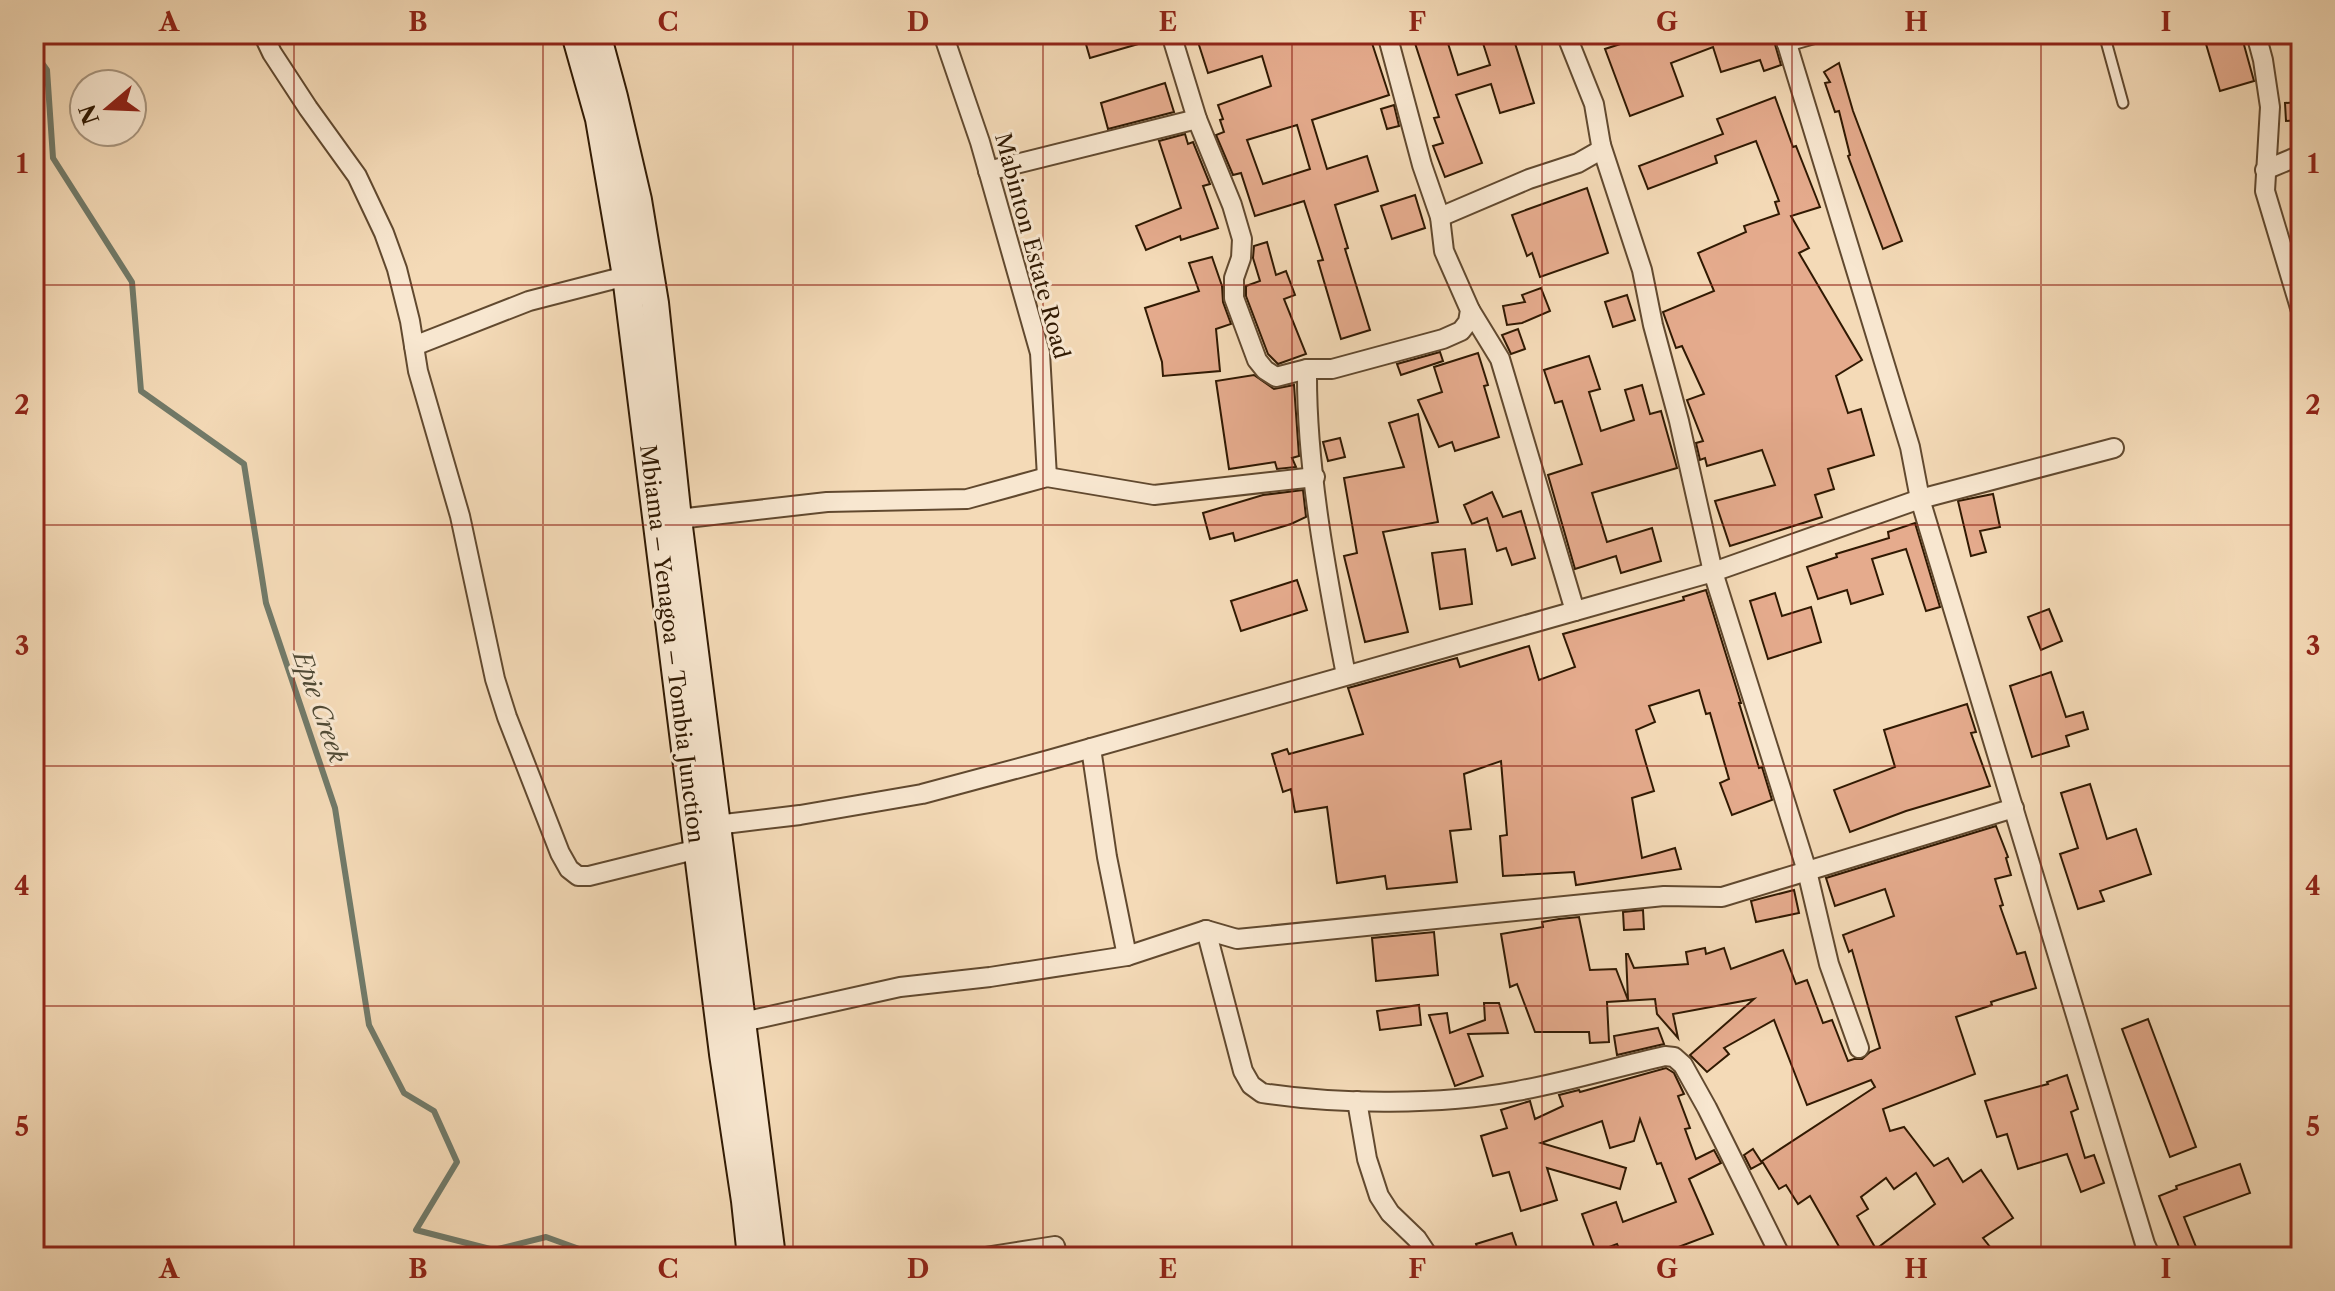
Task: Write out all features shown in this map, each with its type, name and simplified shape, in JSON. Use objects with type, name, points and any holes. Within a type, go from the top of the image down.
[{"type":"main road","name":"Mbiama – Yenagoa – Tombia Junction","points":[[575,34],[599,119],[626,276],[751,1257]]},
{"type":"main road","name":"Mbiama – Yenagoa – Tombia Junction","points":[[597,34],[638,200],[655,303],[678,519],[772,1257]]},
{"type":"street","points":[[263,34],[308,108],[357,176],[384,233],[397,269],[430,413],[460,516],[495,679],[560,853],[569,869],[578,876],[589,876],[698,849]]},
{"type":"street","name":"Mabinton Estate Road","points":[[943,34],[988,171],[1040,353],[1047,477]]},
{"type":"street","points":[[1171,34],[1197,119],[1232,205],[1242,239],[1241,258],[1234,278],[1234,298],[1257,360],[1265,370],[1276,377],[1307,369],[1332,369],[1443,339],[1461,331],[1468,322],[1470,310]]},
{"type":"street","points":[[1387,34],[1422,165],[1440,217],[1444,251],[1470,310],[1500,359],[1575,611]]},
{"type":"street","points":[[1566,34],[1594,104],[1601,145],[1642,270],[1713,572],[1807,871],[1829,964],[1859,1048]]},
{"type":"street","points":[[1814,34],[1785,38],[1910,447],[1920,499],[2151,1257]]},
{"type":"street","points":[[2256,34],[2270,107],[2265,191],[2301,311]]},
{"type":"street","points":[[988,171],[1197,119]]},
{"type":"street","points":[[1440,217],[1585,159],[1599,151],[1601,145]]},
{"type":"street","points":[[2265,170],[2301,155]]},
{"type":"street","points":[[414,346],[529,301],[626,276]]},
{"type":"street","points":[[1307,369],[1315,477],[1328,580],[1346,675]]},
{"type":"street","points":[[716,825],[800,815],[922,794],[1713,572],[1920,499],[2114,448]]},
{"type":"street","points":[[678,519],[827,502],[967,499],[1047,477],[1154,495],[1315,477]]},
{"type":"street","points":[[1091,748],[1107,857],[1127,956]]},
{"type":"street","points":[[743,1022],[900,987],[1127,956],[1206,930],[1237,939],[1664,896],[1722,897],[2014,808]]},
{"type":"street","points":[[1206,930],[1243,1071],[1251,1085],[1262,1093],[1357,1101],[1453,1099],[1504,1092],[1665,1056],[1674,1057],[1683,1065],[1707,1108],[1781,1257]]},
{"type":"street","points":[[1357,1101],[1367,1159],[1379,1196],[1429,1257]]},
{"type":"street","points":[[985,1257],[1055,1246],[1058,1257]]},
{"type":"lane","points":[[2104,34],[2123,103]]},
{"type":"building","points":[[1083,34],[1158,34],[1159,38],[1090,58]]},
{"type":"building","points":[[1223,34],[1369,34],[1389,95],[1312,120],[1327,169],[1367,156],[1378,191],[1335,205],[1370,330],[1341,339],[1318,261],[1323,260],[1304,201],[1255,216],[1241,173],[1233,175],[1216,135],[1224,132],[1218,105],[1271,86],[1262,56],[1208,73],[1198,42]],"holes":[[[1297,125],[1310,169],[1263,184],[1247,140]]]},
{"type":"building","points":[[1412,34],[1445,34],[1458,75],[1490,65],[1480,34],[1512,34],[1534,103],[1500,113],[1491,84],[1456,95],[1482,163],[1445,177],[1433,146],[1443,143],[1434,118],[1439,117]]},
{"type":"building","points":[[1651,34],[1772,34],[1781,65],[1764,71],[1760,60],[1721,72],[1713,47],[1671,63],[1683,96],[1630,116],[1605,49]]},
{"type":"building","points":[[2203,34],[2241,34],[2254,81],[2220,91]]},
{"type":"building","points":[[1839,63],[1853,111],[1902,241],[1883,249],[1848,156],[1839,111],[1835,112],[1825,83],[1830,82],[1824,72]]},
{"type":"building","points":[[1165,83],[1174,112],[1108,129],[1101,103]]},
{"type":"building","points":[[1775,97],[1820,207],[1791,216],[1809,248],[1799,253],[1862,360],[1836,376],[1848,413],[1861,409],[1874,455],[1828,469],[1834,489],[1815,495],[1822,517],[1730,546],[1715,501],[1775,485],[1762,450],[1707,466],[1705,458],[1700,460],[1696,443],[1703,441],[1687,400],[1704,394],[1682,346],[1676,348],[1663,312],[1714,291],[1698,253],[1746,232],[1744,226],[1779,214],[1775,202],[1779,201],[1756,141],[1715,156],[1717,163],[1648,189],[1639,166],[1723,134],[1717,119]]},
{"type":"building","points":[[2301,102],[2301,120],[2286,121],[2285,103]]},
{"type":"building","points":[[1394,105],[1399,126],[1387,129],[1381,109]]},
{"type":"building","points":[[1185,134],[1188,144],[1193,142],[1210,184],[1203,186],[1218,228],[1181,240],[1180,236],[1146,250],[1136,226],[1181,208],[1159,141]]},
{"type":"building","points":[[1587,188],[1608,253],[1540,277],[1532,253],[1527,256],[1512,215]]},
{"type":"building","points":[[1415,195],[1425,228],[1392,239],[1381,206]]},
{"type":"building","points":[[1267,242],[1276,275],[1286,271],[1295,295],[1284,299],[1306,354],[1278,364],[1268,354],[1246,296],[1246,286],[1260,281],[1253,258],[1254,246]]},
{"type":"building","points":[[1212,257],[1231,324],[1216,329],[1220,371],[1163,376],[1162,362],[1145,308],[1199,291],[1189,263]]},
{"type":"building","points":[[1541,288],[1550,311],[1522,323],[1507,325],[1503,306],[1525,302],[1522,295]]},
{"type":"building","points":[[1627,295],[1635,320],[1613,327],[1605,302]]},
{"type":"building","points":[[1518,329],[1525,349],[1511,354],[1502,335]]},
{"type":"building","points":[[1440,352],[1443,361],[1401,375],[1397,364]]},
{"type":"building","points":[[1478,353],[1499,437],[1455,451],[1452,442],[1439,447],[1418,400],[1442,392],[1434,367]]},
{"type":"building","points":[[1589,356],[1600,389],[1589,392],[1601,431],[1634,420],[1625,390],[1642,385],[1650,414],[1661,411],[1677,468],[1592,493],[1607,542],[1652,528],[1661,561],[1621,573],[1616,556],[1575,569],[1548,475],[1582,464],[1562,401],[1555,403],[1544,370]]},
{"type":"building","points":[[1254,375],[1274,389],[1294,385],[1299,456],[1292,458],[1296,467],[1277,469],[1275,462],[1229,469],[1216,381]]},
{"type":"building","points":[[1418,414],[1438,522],[1383,532],[1408,632],[1365,642],[1344,556],[1357,553],[1344,478],[1404,467],[1389,423]]},
{"type":"building","points":[[1340,438],[1345,457],[1328,461],[1323,442]]},
{"type":"building","points":[[1303,490],[1306,517],[1235,541],[1233,533],[1210,539],[1203,513],[1263,495]]},
{"type":"building","points":[[1492,492],[1503,517],[1521,511],[1535,558],[1512,565],[1506,548],[1497,551],[1487,518],[1472,524],[1464,505]]},
{"type":"building","points":[[1993,494],[2000,527],[1980,531],[1986,552],[1971,556],[1958,501]]},
{"type":"building","points":[[1915,523],[1940,607],[1926,611],[1906,549],[1872,559],[1883,594],[1851,604],[1847,590],[1818,599],[1807,567],[1837,557],[1836,554],[1889,538],[1888,532]]},
{"type":"building","points":[[1465,549],[1472,604],[1440,609],[1432,553]]},
{"type":"building","points":[[1297,580],[1307,610],[1241,631],[1231,601]]},
{"type":"building","points":[[1706,590],[1759,768],[1762,767],[1772,800],[1732,815],[1720,783],[1729,779],[1710,713],[1706,714],[1699,690],[1649,706],[1655,722],[1636,730],[1654,791],[1632,798],[1642,858],[1675,848],[1681,869],[1576,885],[1574,872],[1503,876],[1500,836],[1507,835],[1501,761],[1464,774],[1471,829],[1450,831],[1457,882],[1387,889],[1385,876],[1337,883],[1327,807],[1295,812],[1291,789],[1283,792],[1272,754],[1287,749],[1289,754],[1363,734],[1348,688],[1457,658],[1460,667],[1529,646],[1539,680],[1575,667],[1563,634],[1684,600],[1683,597]]},
{"type":"building","points":[[1775,593],[1782,616],[1811,607],[1821,642],[1768,659],[1750,601]]},
{"type":"building","points":[[2049,609],[2062,641],[2041,650],[2028,617]]},
{"type":"building","points":[[2051,672],[2066,717],[2083,712],[2088,729],[2066,736],[2069,746],[2032,757],[2010,686]]},
{"type":"building","points":[[1967,704],[1976,732],[1971,733],[1990,786],[1906,811],[1850,832],[1834,790],[1895,767],[1884,730]]},
{"type":"building","points":[[2090,784],[2107,839],[2136,829],[2151,874],[2100,891],[2104,901],[2078,909],[2060,854],[2078,848],[2061,793]]},
{"type":"building","points":[[1996,826],[2008,857],[2011,875],[1995,879],[2003,905],[2000,906],[2017,954],[2025,952],[2036,988],[1956,1017],[1975,1074],[1883,1109],[1890,1131],[1904,1127],[1934,1166],[1948,1158],[1963,1182],[1981,1170],[2013,1218],[1983,1238],[1998,1257],[1845,1257],[1810,1196],[1798,1204],[1786,1185],[1779,1189],[1762,1161],[1875,1087],[1871,1080],[1807,1105],[1774,1020],[1724,1048],[1729,1054],[1707,1072],[1690,1055],[1754,999],[1673,1014],[1678,1038],[1657,1014],[1655,999],[1607,1002],[1609,1042],[1590,1043],[1589,1032],[1535,1032],[1517,984],[1510,987],[1501,934],[1543,927],[1542,922],[1559,919],[1579,917],[1590,970],[1616,969],[1628,1000],[1626,954],[1634,968],[1688,964],[1686,952],[1705,948],[1706,954],[1724,948],[1731,969],[1783,950],[1796,984],[1807,980],[1823,1023],[1832,1020],[1848,1061],[1862,1059],[1880,1048],[1852,950],[1849,952],[1843,935],[1894,916],[1885,889],[1835,906],[1826,878]],"holes":[[[1916,1173],[1935,1204],[1876,1249],[1857,1216],[1868,1209],[1861,1197],[1886,1178],[1894,1189]]]},
{"type":"building","points":[[1794,890],[1799,913],[1756,922],[1751,901]]},
{"type":"building","points":[[1643,910],[1644,929],[1624,930],[1623,912]]},
{"type":"building","points":[[1434,932],[1438,975],[1376,981],[1372,938]]},
{"type":"building","points":[[1484,1003],[1499,1003],[1508,1033],[1468,1034],[1483,1076],[1455,1086],[1429,1015],[1447,1013],[1450,1033],[1485,1020]]},
{"type":"building","points":[[1419,1005],[1421,1025],[1380,1030],[1377,1011]]},
{"type":"building","points":[[2148,1019],[2196,1147],[2170,1157],[2122,1029]]},
{"type":"building","points":[[1658,1028],[1664,1044],[1617,1055],[1614,1036]]},
{"type":"building","points":[[1666,1068],[1674,1073],[1684,1094],[1678,1096],[1690,1128],[1685,1129],[1696,1159],[1714,1150],[1721,1163],[1689,1179],[1713,1234],[1652,1257],[1623,1257],[1617,1244],[1596,1252],[1582,1214],[1616,1202],[1623,1222],[1676,1202],[1640,1119],[1634,1141],[1610,1148],[1602,1121],[1541,1143],[1626,1168],[1620,1189],[1547,1168],[1557,1200],[1521,1211],[1509,1172],[1493,1176],[1481,1136],[1507,1128],[1501,1110],[1530,1101],[1535,1119],[1563,1106],[1559,1095]]},
{"type":"building","points":[[2067,1075],[2078,1109],[2071,1112],[2085,1158],[2094,1155],[2104,1183],[2081,1192],[2067,1154],[2018,1169],[2007,1134],[1997,1137],[1985,1101],[2048,1084]]},
{"type":"building","points":[[1753,1149],[1762,1163],[1751,1169],[1744,1155]]},
{"type":"building","points":[[2240,1164],[2250,1193],[2184,1217],[2200,1257],[2183,1257],[2159,1196],[2177,1189],[2176,1186]]},
{"type":"building","points":[[1512,1233],[1520,1257],[1480,1257],[1476,1244]]},
{"type":"waterway","name":"Epie Creek","points":[[34,52],[47,70],[53,158],[132,282],[141,391],[244,464],[266,603],[335,808],[369,1025],[404,1093],[434,1111],[457,1162],[416,1230],[494,1250],[546,1237],[582,1250],[578,1257]]}]
